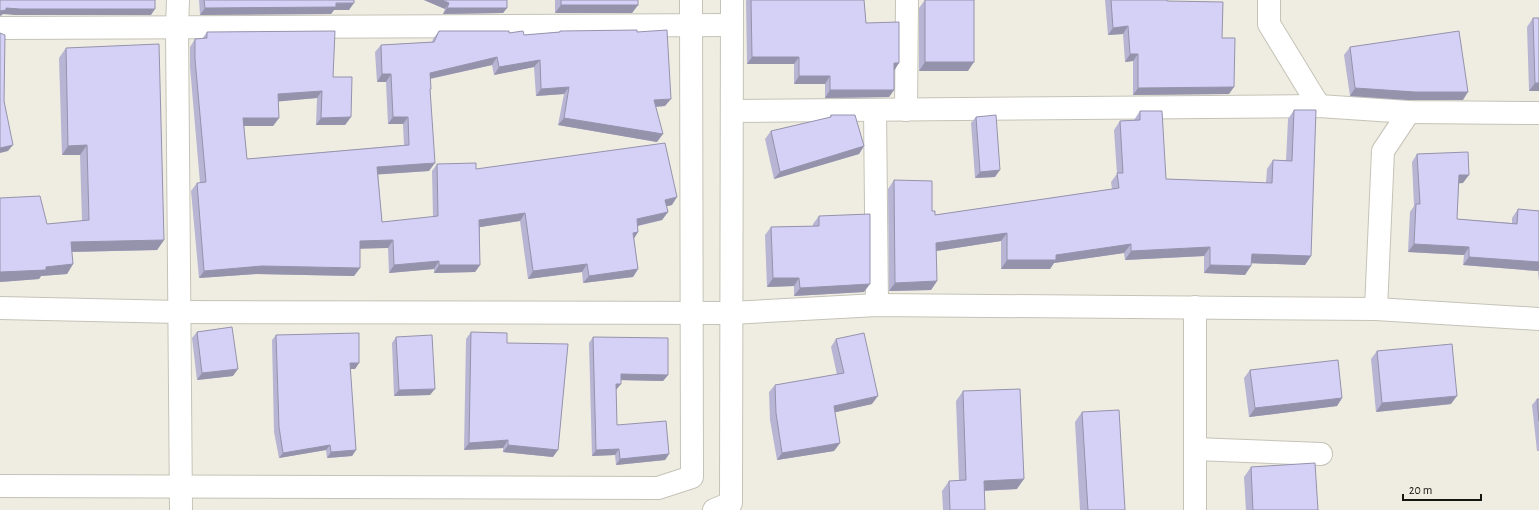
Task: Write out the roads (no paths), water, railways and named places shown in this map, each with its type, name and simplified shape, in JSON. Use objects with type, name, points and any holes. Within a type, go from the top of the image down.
[{"type":"street","points":[[178,0],[181,510]]},
{"type":"street","points":[[0,486],[658,488],[692,477],[691,0]]},
{"type":"street","points":[[714,510],[731,503],[732,0]]},
{"type":"street","points":[[906,110],[908,0]]},
{"type":"street","points":[[1269,0],[1269,24],[1319,106]]},
{"type":"street","points":[[0,28],[732,25]]},
{"type":"street","points":[[732,111],[1319,106],[1409,112],[1539,113]]},
{"type":"street","points":[[875,110],[877,305]]},
{"type":"street","points":[[1376,309],[1383,151],[1409,112]]},
{"type":"street","points":[[0,308],[179,312],[731,313],[877,305],[1195,307],[1376,309],[1539,319]]},
{"type":"street","points":[[1195,307],[1196,510]]},
{"type":"street","points":[[1195,450],[1320,454]]}]
